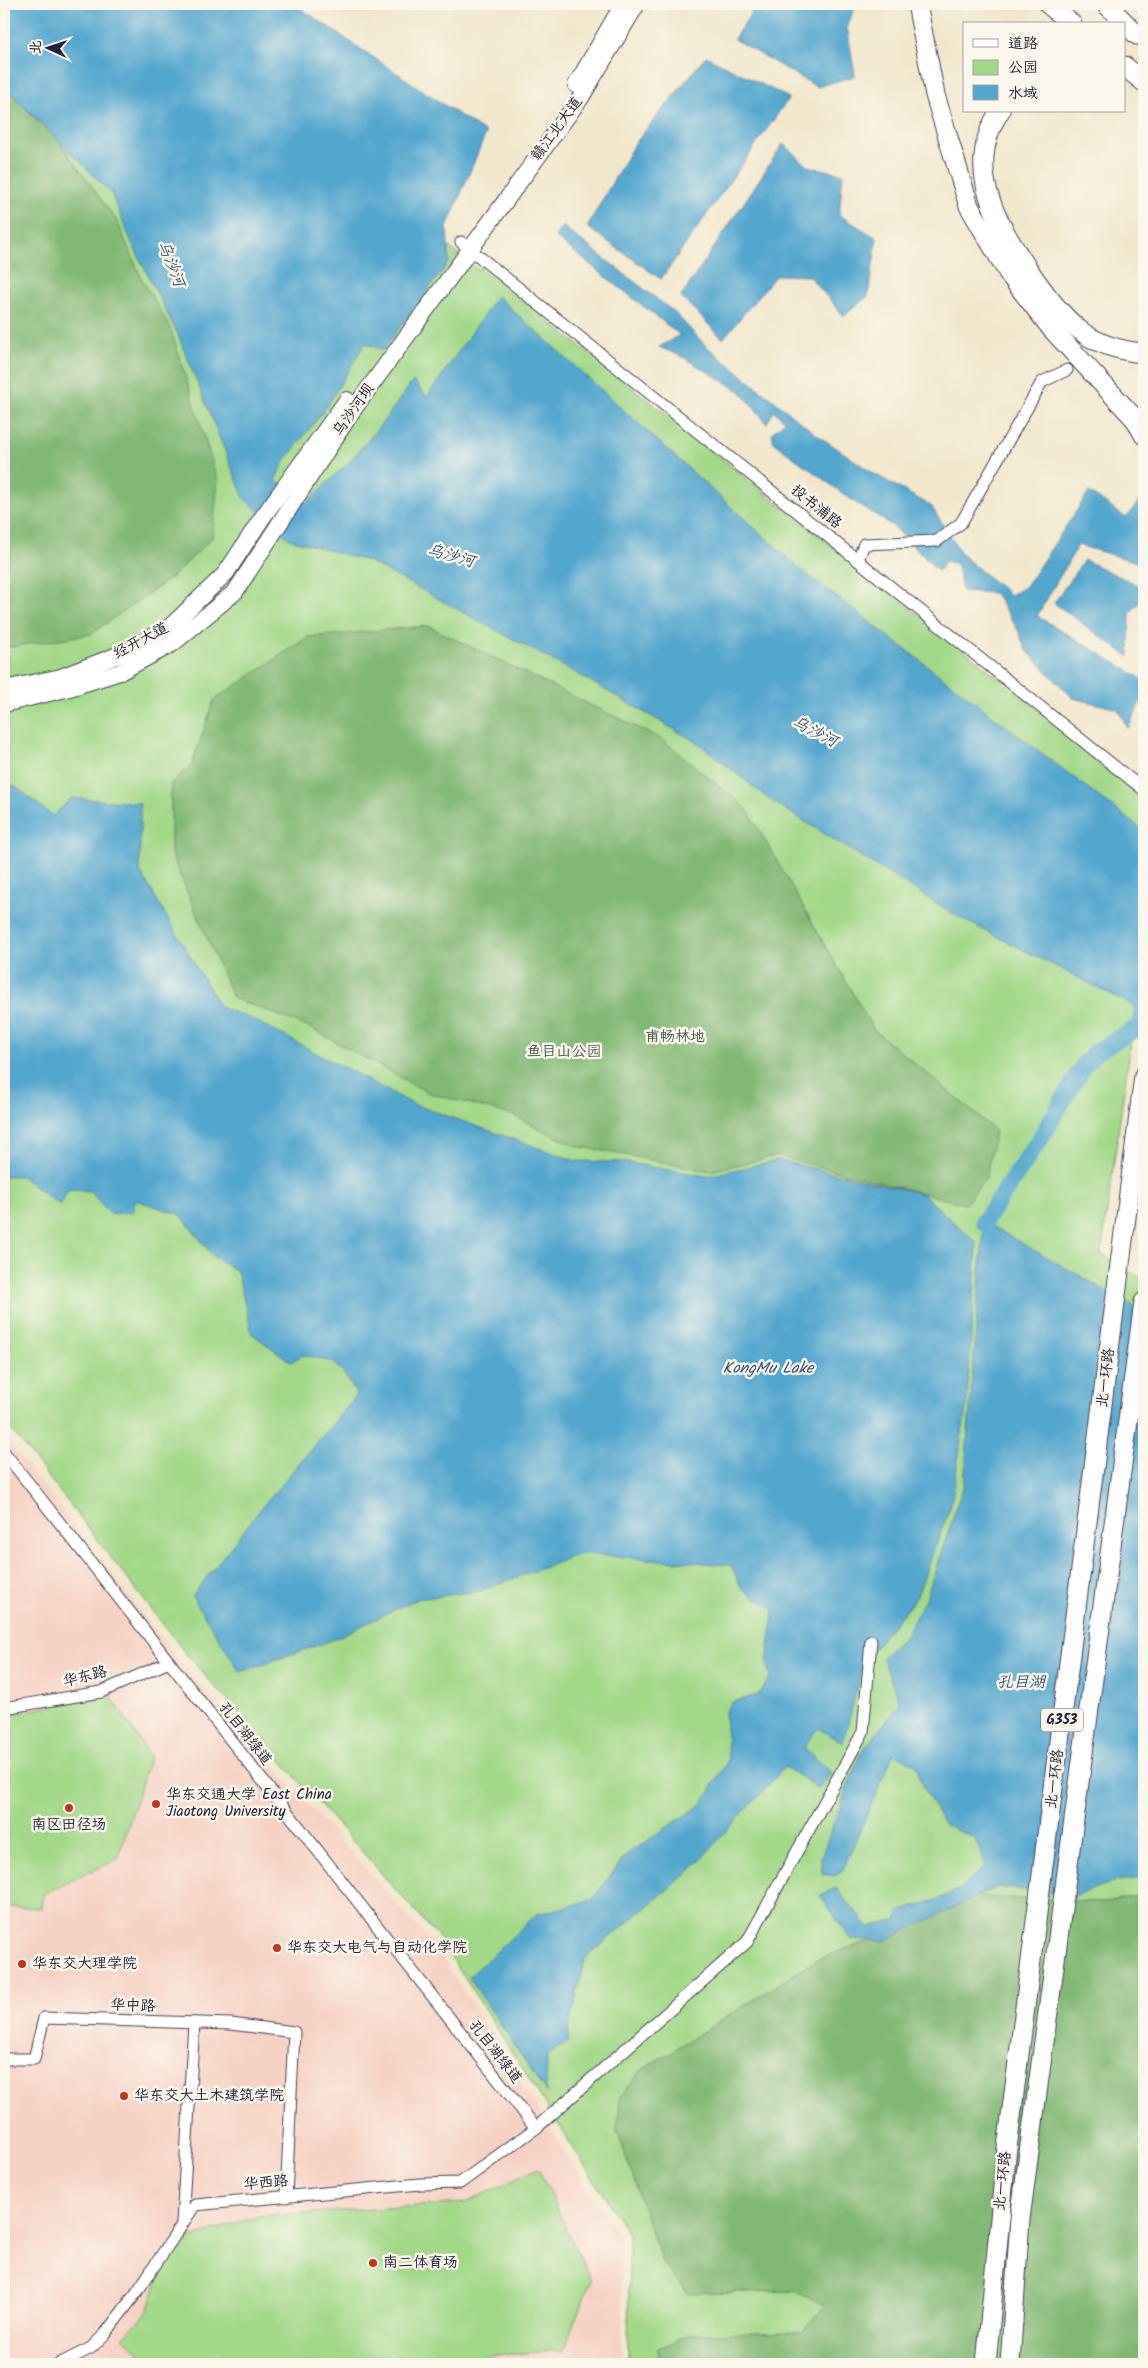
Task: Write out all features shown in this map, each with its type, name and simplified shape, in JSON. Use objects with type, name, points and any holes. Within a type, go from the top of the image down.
[{"type":"highway","points":[[917,4],[934,95],[969,206],[1009,274],[1051,328],[1136,420],[1144,435]]},
{"type":"highway","points":[[1048,4],[1070,22]]},
{"type":"highway","points":[[1100,4],[1121,22]]},
{"type":"highway","points":[[1106,4],[1123,22]]},
{"type":"highway","points":[[1126,68],[1144,82]]},
{"type":"highway","points":[[1126,82],[1144,91]]},
{"type":"highway","points":[[999,112],[994,121],[988,140],[983,167],[987,194],[998,222],[1014,249],[1055,305],[1077,328],[1096,340],[1119,350],[1144,352]]},
{"type":"highway","name":"北一环路","points":[[986,2364],[1006,2156],[1144,1076]]},
{"type":"highway","name":"北一环路","points":[[1010,2364],[1020,2219],[1144,1302]]},
{"type":"main road","name":"赣江北大道","points":[[475,223],[573,90],[623,4]]},
{"type":"main road","name":"赣江北大道","points":[[465,245],[582,96],[637,4]]},
{"type":"main road","name":"乌沙河坝","points":[[262,518],[303,472],[465,245],[475,223]]},
{"type":"main road","name":"乌沙河坝","points":[[246,577],[264,548],[303,472]]},
{"type":"main road","name":"经开大道","points":[[4,689],[61,677],[126,652],[171,626],[226,573],[262,518]]},
{"type":"main road","name":"经开大道","points":[[4,704],[70,688],[120,672],[172,644],[235,592],[246,577]]},
{"type":"street","name":"投书浦路","points":[[465,245],[1144,790]]},
{"type":"street","points":[[858,560],[864,544],[937,541],[961,524],[1042,382],[1067,370]]},
{"type":"street","name":"孔目湖绿道","points":[[4,1452],[536,2128]]},
{"type":"street","name":"华西路","points":[[59,2364],[91,2348],[106,2334],[137,2292],[194,2205],[420,2184],[460,2183],[536,2128],[747,1942],[863,1732],[870,1641]]},
{"type":"street","name":"华东路","points":[[4,1708],[101,1692],[169,1662]]},
{"type":"street","name":"华中路","points":[[4,2059],[34,2059],[44,2018],[231,2024],[294,2032],[286,2197]]},
{"type":"street","points":[[182,2224],[194,2023]]},
{"type":"shaded area","name":"华东交通大学 East China Jiaotong University","points":[[4,1436],[183,1665],[433,1944],[620,2238],[623,2321],[620,2364],[4,2364]]},
{"type":"green space","name":"鱼目山公园","points":[[4,4],[141,4],[478,270],[480,267],[1144,793],[1144,949],[1101,1254],[1144,1280],[1144,1984],[969,2360],[628,2360],[629,2235],[439,1938],[186,1654],[4,1420]]},
{"type":"green space","points":[[4,88],[58,140],[117,221],[143,282],[170,327],[218,481],[212,538],[172,577],[91,634],[4,648]]},
{"type":"green space","name":"甫畅林地","points":[[428,626],[663,740],[747,809],[874,1030],[995,1130],[986,1178],[965,1204],[777,1156],[710,1171],[576,1146],[512,1115],[429,1093],[308,1027],[233,998],[171,854],[171,783],[192,765],[214,700],[308,637]]},
{"type":"green space","name":"南区田径场","points":[[110,1695],[150,1756],[118,1859],[43,1894],[41,1908],[4,1907],[4,1715]]},
{"type":"green space","points":[[1144,1894],[1144,2364],[659,2364],[658,2348],[693,2334],[803,2332],[825,2305],[794,2291],[688,2293],[663,2265],[617,2131],[620,2097],[642,2070],[818,1959],[900,1930],[959,1896],[1107,1902]]},
{"type":"green space","name":"南二体育场","points":[[538,2168],[591,2281],[563,2350],[381,2364],[157,2364],[147,2360],[123,2337],[148,2311],[169,2245],[259,2216],[466,2203]]},
{"type":"water","name":"乌沙河","points":[[4,4],[294,4],[486,133],[447,227],[449,262],[383,350],[365,343],[326,408],[286,459],[275,480],[307,502],[350,461],[383,422],[413,381],[427,397],[497,296],[800,569],[1144,831],[1144,1011],[962,919],[770,800],[698,743],[574,672],[370,562],[289,539],[244,498],[178,335],[131,241],[111,193],[4,86]]},
{"type":"water","points":[[757,4],[856,5],[847,26],[855,76],[817,87],[734,39]]},
{"type":"water","points":[[706,56],[789,98],[661,279],[587,227],[633,146]]},
{"type":"water","points":[[783,144],[808,166],[843,174],[839,215],[877,238],[868,296],[844,316],[809,276],[776,275],[723,339],[681,297]]},
{"type":"water","points":[[562,226],[675,313],[706,346],[813,432],[873,473],[931,506],[963,556],[1010,595],[1026,586],[1089,492],[1126,518],[1143,496],[1144,564],[1078,545],[1037,616],[1144,680],[1144,693],[1128,729],[1118,709],[1073,698],[1025,649],[1019,632],[995,593],[962,591],[957,564],[946,561],[938,571],[893,526],[856,503],[774,443],[772,433],[785,421],[774,411],[767,423],[740,391],[683,357],[659,347],[680,335],[555,237]]},
{"type":"water","points":[[1084,560],[1144,588],[1144,597],[1130,613],[1129,657],[1054,603]]},
{"type":"water","name":"KongMu Lake","points":[[4,778],[53,816],[71,798],[140,803],[140,871],[220,1007],[252,1019],[413,1104],[576,1161],[622,1162],[707,1176],[778,1160],[923,1194],[977,1243],[967,1402],[951,1505],[916,1598],[864,1660],[843,1743],[818,1728],[804,1747],[832,1773],[819,1789],[785,1767],[691,1870],[585,1958],[569,2028],[568,2042],[547,2055],[546,2093],[469,1977],[537,1914],[592,1900],[626,1855],[702,1804],[728,1760],[725,1712],[732,1702],[758,1695],[770,1677],[767,1662],[774,1609],[742,1589],[731,1565],[580,1554],[480,1591],[417,1599],[332,1640],[240,1672],[192,1596],[262,1507],[357,1395],[344,1374],[333,1362],[303,1355],[291,1362],[252,1334],[237,1271],[213,1256],[181,1215],[136,1200],[132,1212],[110,1214],[90,1191],[69,1189],[60,1205],[20,1176],[4,1176]]},
{"type":"water","name":"孔目湖","points":[[984,1222],[1144,1312],[1144,1878],[1116,1881],[1074,1896],[997,1887],[884,1941],[850,1939],[820,1895],[836,1888],[869,1927],[896,1920],[899,1912],[936,1900],[960,1889],[985,1866],[975,1838],[944,1825],[919,1778],[917,1766],[894,1753],[842,1872],[834,1876],[822,1874],[821,1857],[860,1754],[900,1704],[882,1657],[906,1635],[927,1595],[964,1484]]},
{"type":"waterway","points":[[984,1222],[1040,1139],[1084,1065],[1095,1052],[1141,1026],[1144,1010]]},
{"type":"place","name":"华东交通大学 East China Jiaotong University","points":[[156,1804]]},
{"type":"place","name":"南区田径场","points":[[69,1808]]},
{"type":"place","name":"华东交大电气与自动化学院","points":[[277,1948]]},
{"type":"place","name":"华东交大理学院","points":[[22,1964]]},
{"type":"place","name":"华东交大土木建筑学院","points":[[124,2096]]},
{"type":"place","name":"南二体育场","points":[[373,2263]]}]
